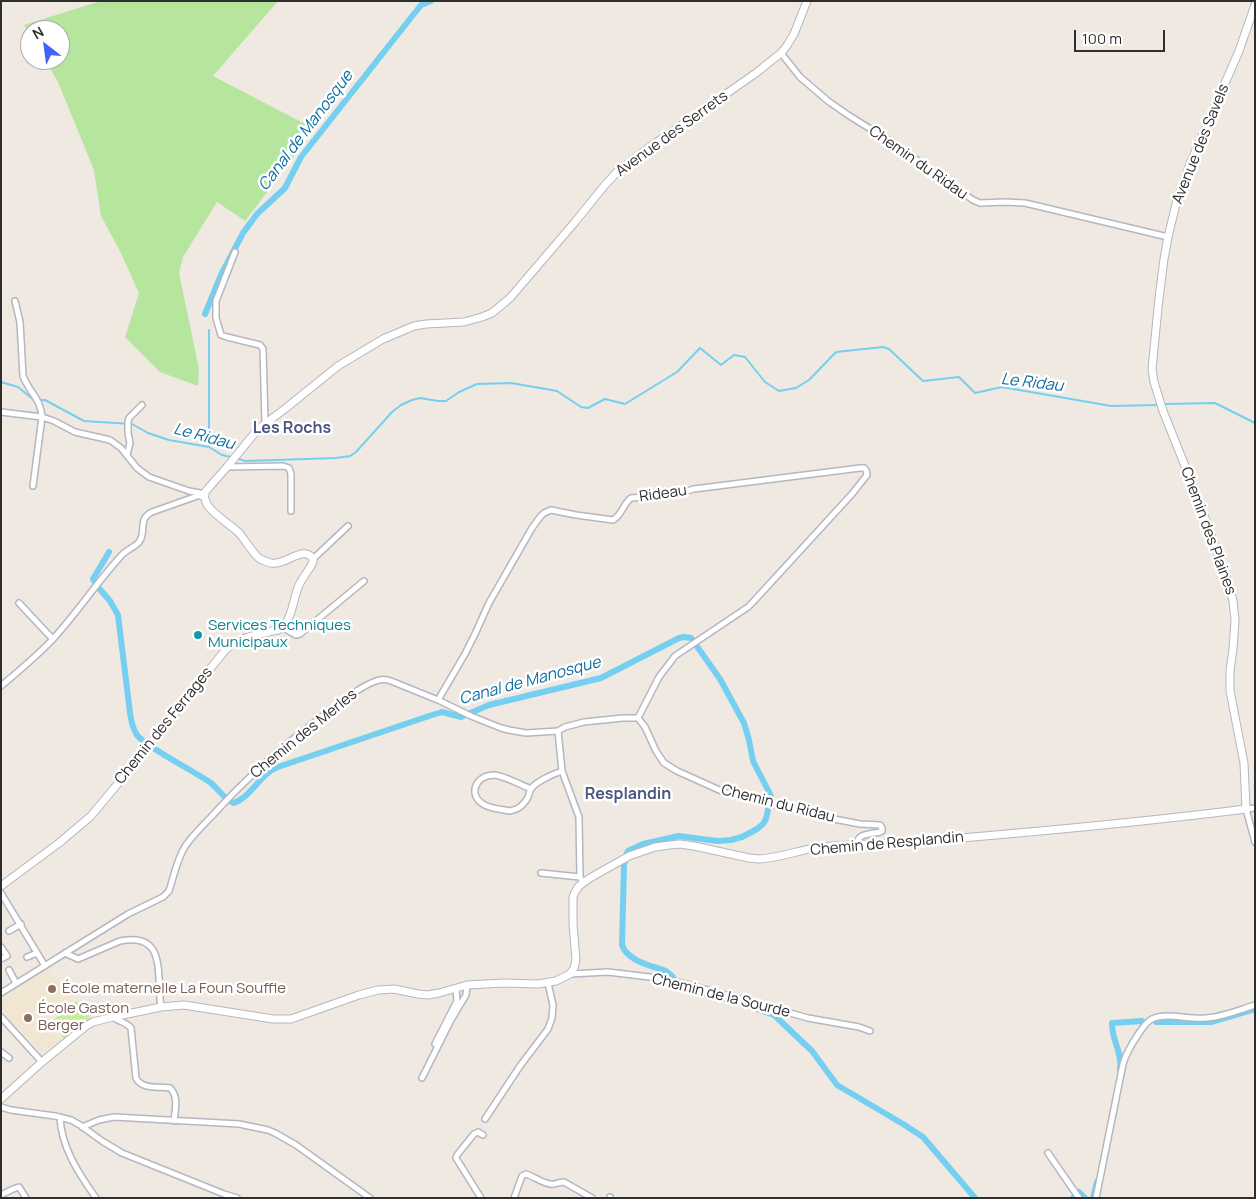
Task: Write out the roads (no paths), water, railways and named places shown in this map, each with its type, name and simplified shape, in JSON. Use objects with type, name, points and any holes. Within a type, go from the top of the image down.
[{"type":"street","name":"Avenue des Serrets","points":[[202,494],[265,422],[286,408],[338,366],[383,339],[414,326],[464,322],[492,313],[506,302],[575,222],[604,185],[618,171],[646,149],[756,73],[781,53],[794,34],[807,1]]},
{"type":"street","name":"Avenue des Savels","points":[[1162,408],[1153,378],[1152,363],[1168,237],[1181,188],[1255,5]]},
{"type":"street","name":"Chemin du Ridau","points":[[781,53],[800,77],[828,102],[893,144],[972,200],[980,203],[1025,203],[1168,237]]},
{"type":"street","points":[[235,252],[216,301],[216,318],[221,334],[227,338],[262,347],[265,422]]},
{"type":"street","points":[[15,301],[20,322],[23,376],[37,398],[42,417],[33,486]]},
{"type":"street","points":[[127,455],[130,443],[129,418],[142,405]]},
{"type":"street","name":"Chemin des Plaines","points":[[1162,408],[1199,501],[1233,601],[1235,620],[1230,691],[1244,763],[1246,809]]},
{"type":"street","points":[[1,412],[42,417],[75,432],[110,440],[127,455],[137,468],[149,477],[202,494]]},
{"type":"street","points":[[231,461],[289,468],[292,474],[291,511]]},
{"type":"street","name":"Rideau","points":[[438,700],[476,634],[489,603],[509,567],[535,523],[547,511],[556,510],[613,520],[619,516],[627,501],[631,498],[672,495],[694,489],[864,468],[868,473],[864,479],[753,602],[677,654],[659,677],[638,718]]},
{"type":"street","points":[[202,494],[207,505],[238,532],[259,558],[265,562],[281,563],[300,554],[311,556],[313,560]]},
{"type":"street","points":[[1,686],[28,664],[53,639],[122,556],[140,541],[144,518],[148,514],[202,494]]},
{"type":"street","points":[[348,526],[313,560],[301,582],[290,613],[282,627],[296,635],[300,634],[364,581]]},
{"type":"street","points":[[20,604],[53,639]]},
{"type":"street","name":"Chemin des Ferrages","points":[[1,886],[91,816],[229,647],[238,641],[282,627]]},
{"type":"street","name":"Chemin des Merles","points":[[1,993],[128,914],[167,895],[184,849],[230,796],[257,769],[283,748],[343,701],[378,680],[386,680],[509,730],[526,732],[558,731],[584,722],[638,718]]},
{"type":"street","name":"Chemin du Ridau","points":[[638,718],[660,758],[668,766],[726,793],[834,819],[860,824],[880,825],[882,831],[859,837],[856,845]]},
{"type":"street","points":[[1,1099],[86,1026],[93,1022],[113,1017],[160,1007],[189,1005],[281,1019],[296,1018],[378,990],[394,989],[428,995],[467,985],[548,983],[560,980],[570,974],[576,960],[573,900],[582,880],[579,817],[562,771],[558,731]]},
{"type":"street","points":[[531,789],[496,775],[481,778],[476,786],[477,797],[481,803],[510,811],[516,810],[522,806],[531,789],[548,776],[562,771]]},
{"type":"street","points":[[1255,808],[1246,809],[1255,842]]},
{"type":"street","name":"Chemin de Resplandin","points":[[582,880],[590,878],[629,856],[655,847],[680,844],[759,859],[817,848],[1030,832],[1167,819],[1246,809]]},
{"type":"street","points":[[541,873],[582,880]]},
{"type":"street","points":[[1,892],[45,966]]},
{"type":"street","points":[[9,931],[20,924]]},
{"type":"street","points":[[65,953],[78,959],[120,941],[132,940],[146,943],[152,948],[156,956],[160,1007]]},
{"type":"street","points":[[1,947],[8,956],[1,959]]},
{"type":"street","points":[[27,958],[37,953]]},
{"type":"street","points":[[9,970],[16,983]]},
{"type":"street","name":"Chemin de la Sourde","points":[[570,974],[620,973],[652,977],[727,995],[808,1018],[859,1027],[870,1031]]},
{"type":"street","points":[[485,1119],[520,1066],[548,1029],[552,1018],[553,1005],[548,983]]},
{"type":"street","points":[[422,1078],[451,1020],[466,995],[467,985]]},
{"type":"street","points":[[435,1044],[457,1001],[456,989]]},
{"type":"street","points":[[1096,1198],[1125,1057],[1136,1037],[1147,1023],[1154,1018],[1161,1017],[1214,1017],[1255,1005]]},
{"type":"street","points":[[1,1017],[42,1062]]},
{"type":"street","points":[[113,1017],[117,1021],[128,1024],[131,1028],[138,1082],[145,1086],[170,1088],[174,1092],[176,1099],[174,1121]]},
{"type":"street","points":[[1,1052],[9,1058]]},
{"type":"street","points":[[1,1107],[71,1120],[122,1153],[237,1198]]},
{"type":"street","points":[[60,1117],[64,1137],[76,1168],[96,1198]]},
{"type":"street","points":[[82,1127],[105,1118],[114,1117],[239,1124],[271,1131],[296,1145],[370,1198]]},
{"type":"street","points":[[481,1198],[456,1158],[456,1155],[474,1134],[478,1132],[483,1135]]},
{"type":"street","points":[[1048,1153],[1079,1198]]},
{"type":"street","points":[[514,1198],[522,1176],[526,1174],[550,1184],[564,1182],[592,1198]]},
{"type":"street","points":[[1,1196],[13,1189],[19,1188],[26,1198]]},
{"type":"waterway","name":"Canal de Manosque","points":[[205,314],[221,275],[243,233],[257,214],[285,188],[301,157],[421,5],[431,1]]},
{"type":"waterway","points":[[209,330],[209,447]]},
{"type":"waterway","name":"Le Ridau","points":[[236,458],[245,461],[350,456],[401,405],[420,398],[446,401],[459,392],[477,384],[511,383],[557,391],[581,407],[588,408],[605,399],[625,404],[677,372],[700,348],[721,365],[734,355],[745,357],[765,382],[779,391],[796,388],[809,380],[836,352],[883,347],[889,349],[923,381],[959,377],[975,393],[1002,387],[1111,406],[1159,405]]},
{"type":"waterway","name":"Le Ridau","points":[[1,382],[18,387],[35,401],[45,400],[84,421],[132,424],[148,433],[169,440],[209,447],[222,455],[231,457]]},
{"type":"waterway","name":"Le Ridau","points":[[1164,404],[1215,403],[1255,423]]},
{"type":"waterway","name":"Canal de Manosque","points":[[109,552],[93,579],[118,615],[130,713],[136,733],[145,743],[211,783],[234,803],[278,767],[442,712],[461,717],[489,705],[601,678],[679,638],[691,638],[720,679],[744,723],[753,761],[771,796],[766,819],[763,824],[742,837],[717,841],[679,836],[643,844],[628,851],[624,865],[622,945],[625,951],[634,959],[666,971],[672,976],[679,987],[741,1003],[774,1015],[812,1051],[837,1085],[923,1137],[975,1198]]},
{"type":"waterway","points":[[1156,1022],[1211,1022],[1255,1009]]},
{"type":"waterway","points":[[1120,1069],[1120,1058],[1112,1023],[1142,1021]]},
{"type":"waterway","points":[[1093,1198],[1097,1182]]},
{"type":"waterway","points":[[1079,1192],[1085,1198]]},
{"type":"place","name":"Services Techniques Municipaux","points":[[198,635]]},
{"type":"place","name":"École maternelle La Foun Souffle","points":[[52,989]]},
{"type":"place","name":"École Gaston Berger","points":[[28,1018]]},
{"type":"district","name":"Les Rochs","points":[[292,429]]},
{"type":"district","name":"Resplandin","points":[[628,795]]}]
